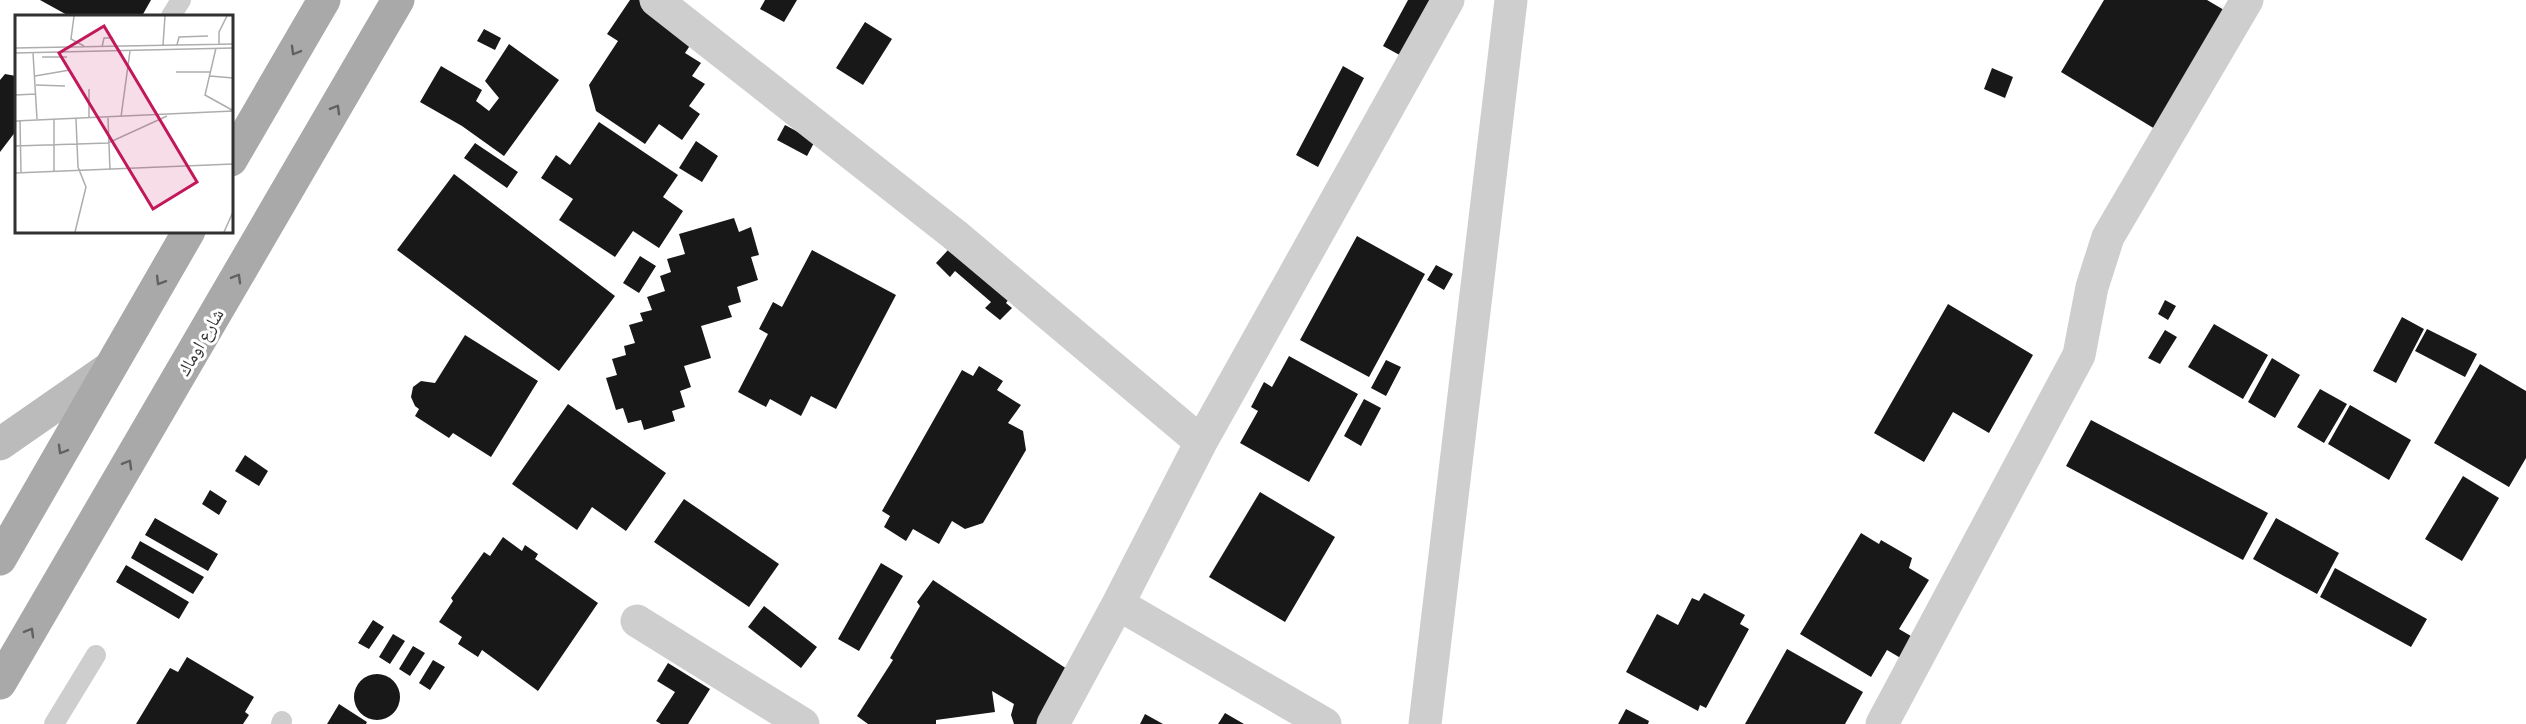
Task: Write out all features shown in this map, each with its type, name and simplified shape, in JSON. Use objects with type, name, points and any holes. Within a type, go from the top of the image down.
[{"type":"main road","points":[[232,158],[324,0]]},
{"type":"main road","name":"شارع اوماك","points":[[0,683],[398,0]]},
{"type":"main road","points":[[0,559],[188,232]]},
{"type":"street","points":[[656,0],[955,235],[1201,442]]},
{"type":"street","points":[[1053,724],[1201,442],[1448,0]]},
{"type":"street","points":[[1425,724],[1511,0]]},
{"type":"street","points":[[1882,724],[2079,355],[2091,287],[2108,237],[2247,0]]},
{"type":"street","points":[[0,444],[108,369]]},
{"type":"street","points":[[1118,604],[1325,724]]},
{"type":"street","points":[[637,621],[803,724]]},
{"type":"lane","points":[[172,15],[181,0]]},
{"type":"lane","points":[[54,724],[96,655]]},
{"type":"building","points":[[40,0],[151,0],[143,15],[67,15]]},
{"type":"building","points":[[630,0],[639,0],[695,38],[685,53],[701,63],[692,76],[705,84],[689,106],[700,114],[682,140],[659,124],[645,144],[596,111],[589,85],[618,41],[607,34]]},
{"type":"building","points":[[765,0],[797,0],[784,22],[760,9]]},
{"type":"building","points":[[1408,0],[1439,0],[1407,59],[1383,46]]},
{"type":"building","points":[[2104,0],[2207,0],[2236,17],[2165,135],[2061,72]]},
{"type":"building","points":[[865,22],[892,39],[863,85],[836,68]]},
{"type":"building","points":[[484,29],[501,38],[495,50],[477,41]]},
{"type":"building","points":[[509,44],[559,80],[504,156],[462,126],[420,102],[441,66],[482,90],[476,101],[489,111],[499,98],[485,81]]},
{"type":"building","points":[[1343,66],[1364,78],[1318,167],[1296,155]]},
{"type":"building","points":[[1992,68],[2013,77],[2005,98],[1984,89]]},
{"type":"building","points":[[5,74],[15,76],[15,132],[0,152],[0,80]]},
{"type":"building","points":[[599,122],[678,175],[663,197],[683,211],[659,248],[633,231],[615,257],[559,220],[573,199],[541,178],[556,155],[570,165]]},
{"type":"building","points":[[785,125],[815,141],[807,156],[777,140]]},
{"type":"building","points":[[696,141],[718,156],[702,182],[679,168]]},
{"type":"building","points":[[475,143],[518,172],[507,188],[464,158]]},
{"type":"building","points":[[454,174],[615,296],[559,371],[397,250]]},
{"type":"building","points":[[734,218],[739,232],[751,227],[759,255],[751,257],[758,280],[737,287],[741,302],[728,306],[732,317],[701,326],[711,358],[684,366],[691,387],[680,391],[685,407],[672,411],[675,421],[644,430],[641,420],[628,423],[623,408],[616,410],[606,378],[617,375],[612,359],[626,355],[624,346],[635,343],[629,325],[643,321],[640,313],[652,310],[647,297],[665,291],[660,276],[671,272],[667,259],[685,254],[679,234]]},
{"type":"building","points":[[1357,236],[1425,274],[1369,377],[1300,340]]},
{"type":"building","points":[[812,250],[896,295],[836,409],[811,396],[801,416],[770,399],[766,407],[738,392],[768,334],[759,329],[773,302],[782,307]]},
{"type":"building","points":[[948,250],[1009,299],[1006,303],[1012,308],[1000,320],[985,308],[991,302],[955,271],[950,277],[936,263]]},
{"type":"building","points":[[640,256],[656,266],[639,293],[623,283]]},
{"type":"building","points":[[1436,265],[1453,274],[1444,290],[1427,280]]},
{"type":"building","points":[[2165,300],[2176,306],[2168,320],[2158,314]]},
{"type":"building","points":[[1948,304],[2033,355],[1989,433],[1953,412],[1924,462],[1874,433]]},
{"type":"building","points":[[2402,317],[2424,329],[2396,383],[2373,371]]},
{"type":"building","points":[[2214,324],[2268,355],[2243,399],[2188,367]]},
{"type":"building","points":[[2427,329],[2477,354],[2465,377],[2415,351]]},
{"type":"building","points":[[2165,330],[2177,337],[2160,364],[2148,358]]},
{"type":"building","points":[[465,335],[538,381],[491,457],[453,433],[449,438],[415,416],[419,409],[411,397],[413,387],[421,381],[435,383]]},
{"type":"building","points":[[1289,356],[1358,394],[1309,482],[1240,443],[1258,411],[1251,407],[1264,382],[1272,387]]},
{"type":"building","points":[[2272,358],[2300,375],[2275,418],[2248,402]]},
{"type":"building","points":[[1386,360],[1401,367],[1386,396],[1371,388]]},
{"type":"building","points":[[2480,364],[2526,391],[2526,458],[2509,487],[2434,443]]},
{"type":"building","points":[[979,366],[1003,381],[997,390],[1021,405],[1008,423],[1023,431],[1026,450],[983,523],[965,529],[952,521],[939,544],[913,529],[906,541],[884,527],[890,516],[882,511],[962,370],[973,376]]},
{"type":"building","points":[[2320,389],[2347,404],[2324,443],[2297,427]]},
{"type":"building","points":[[1364,399],[1381,408],[1361,446],[1344,436]]},
{"type":"building","points":[[568,404],[666,473],[626,531],[592,507],[577,530],[512,484]]},
{"type":"building","points":[[2350,405],[2411,440],[2389,480],[2328,444]]},
{"type":"building","points":[[2091,420],[2268,513],[2243,560],[2066,466]]},
{"type":"building","points":[[245,455],[268,471],[259,486],[235,471]]},
{"type":"building","points":[[2463,476],[2499,498],[2462,561],[2425,539]]},
{"type":"building","points":[[210,490],[227,501],[219,515],[202,504]]},
{"type":"building","points":[[1260,492],[1335,537],[1285,622],[1209,577]]},
{"type":"building","points":[[684,499],[779,564],[749,607],[654,542]]},
{"type":"building","points":[[155,518],[218,554],[208,571],[145,535]]},
{"type":"building","points":[[2276,518],[2339,553],[2317,594],[2253,559]]},
{"type":"building","points":[[1861,533],[1879,544],[1881,540],[1912,558],[1909,568],[1929,580],[1899,629],[1916,639],[1904,660],[1887,650],[1871,677],[1800,634]]},
{"type":"building","points":[[503,537],[522,551],[525,545],[538,554],[535,559],[598,603],[538,691],[482,650],[478,657],[458,644],[462,637],[439,622],[453,601],[451,598],[484,552],[490,556]]},
{"type":"building","points":[[140,541],[204,577],[193,594],[131,558]]},
{"type":"building","points":[[881,563],[903,576],[859,651],[838,639]]},
{"type":"building","points":[[126,565],[189,602],[179,619],[116,582]]},
{"type":"building","points":[[2335,568],[2427,619],[2411,647],[2320,597]]},
{"type":"building","points":[[933,580],[1070,671],[1044,724],[1014,724],[1011,715],[1014,704],[992,691],[995,712],[936,720],[936,724],[868,724],[857,716],[893,660],[890,658],[920,606],[917,602]]},
{"type":"building","points":[[1704,593],[1745,615],[1740,624],[1749,629],[1706,708],[1700,705],[1698,711],[1626,672],[1657,614],[1678,625],[1692,598],[1699,601]]},
{"type":"building","points":[[764,606],[817,647],[801,668],[748,627]]},
{"type":"building","points":[[373,620],[384,627],[369,649],[358,643]]},
{"type":"building","points":[[393,634],[405,641],[390,664],[379,657]]},
{"type":"building","points":[[413,646],[425,653],[410,676],[399,669]]},
{"type":"building","points":[[1787,649],[1863,692],[1845,724],[1745,724]]},
{"type":"building","points":[[187,657],[254,697],[245,712],[249,715],[243,724],[136,724],[170,668],[178,672]]},
{"type":"building","points":[[433,660],[445,667],[430,690],[419,683]]},
{"type":"building","points":[[668,663],[710,689],[688,724],[661,724],[656,721],[675,692],[657,681]]},
{"type":"building","points":[[377,674],[393,681],[400,697],[393,713],[377,720],[361,713],[354,697],[361,681]]},
{"type":"building","points":[[339,704],[367,722],[366,724],[327,724]]},
{"type":"building","points":[[1626,709],[1649,721],[1648,724],[1618,724]]},
{"type":"building","points":[[1225,713],[1244,724],[1218,724]]},
{"type":"building","points":[[1145,714],[1163,724],[1140,724]]}]
